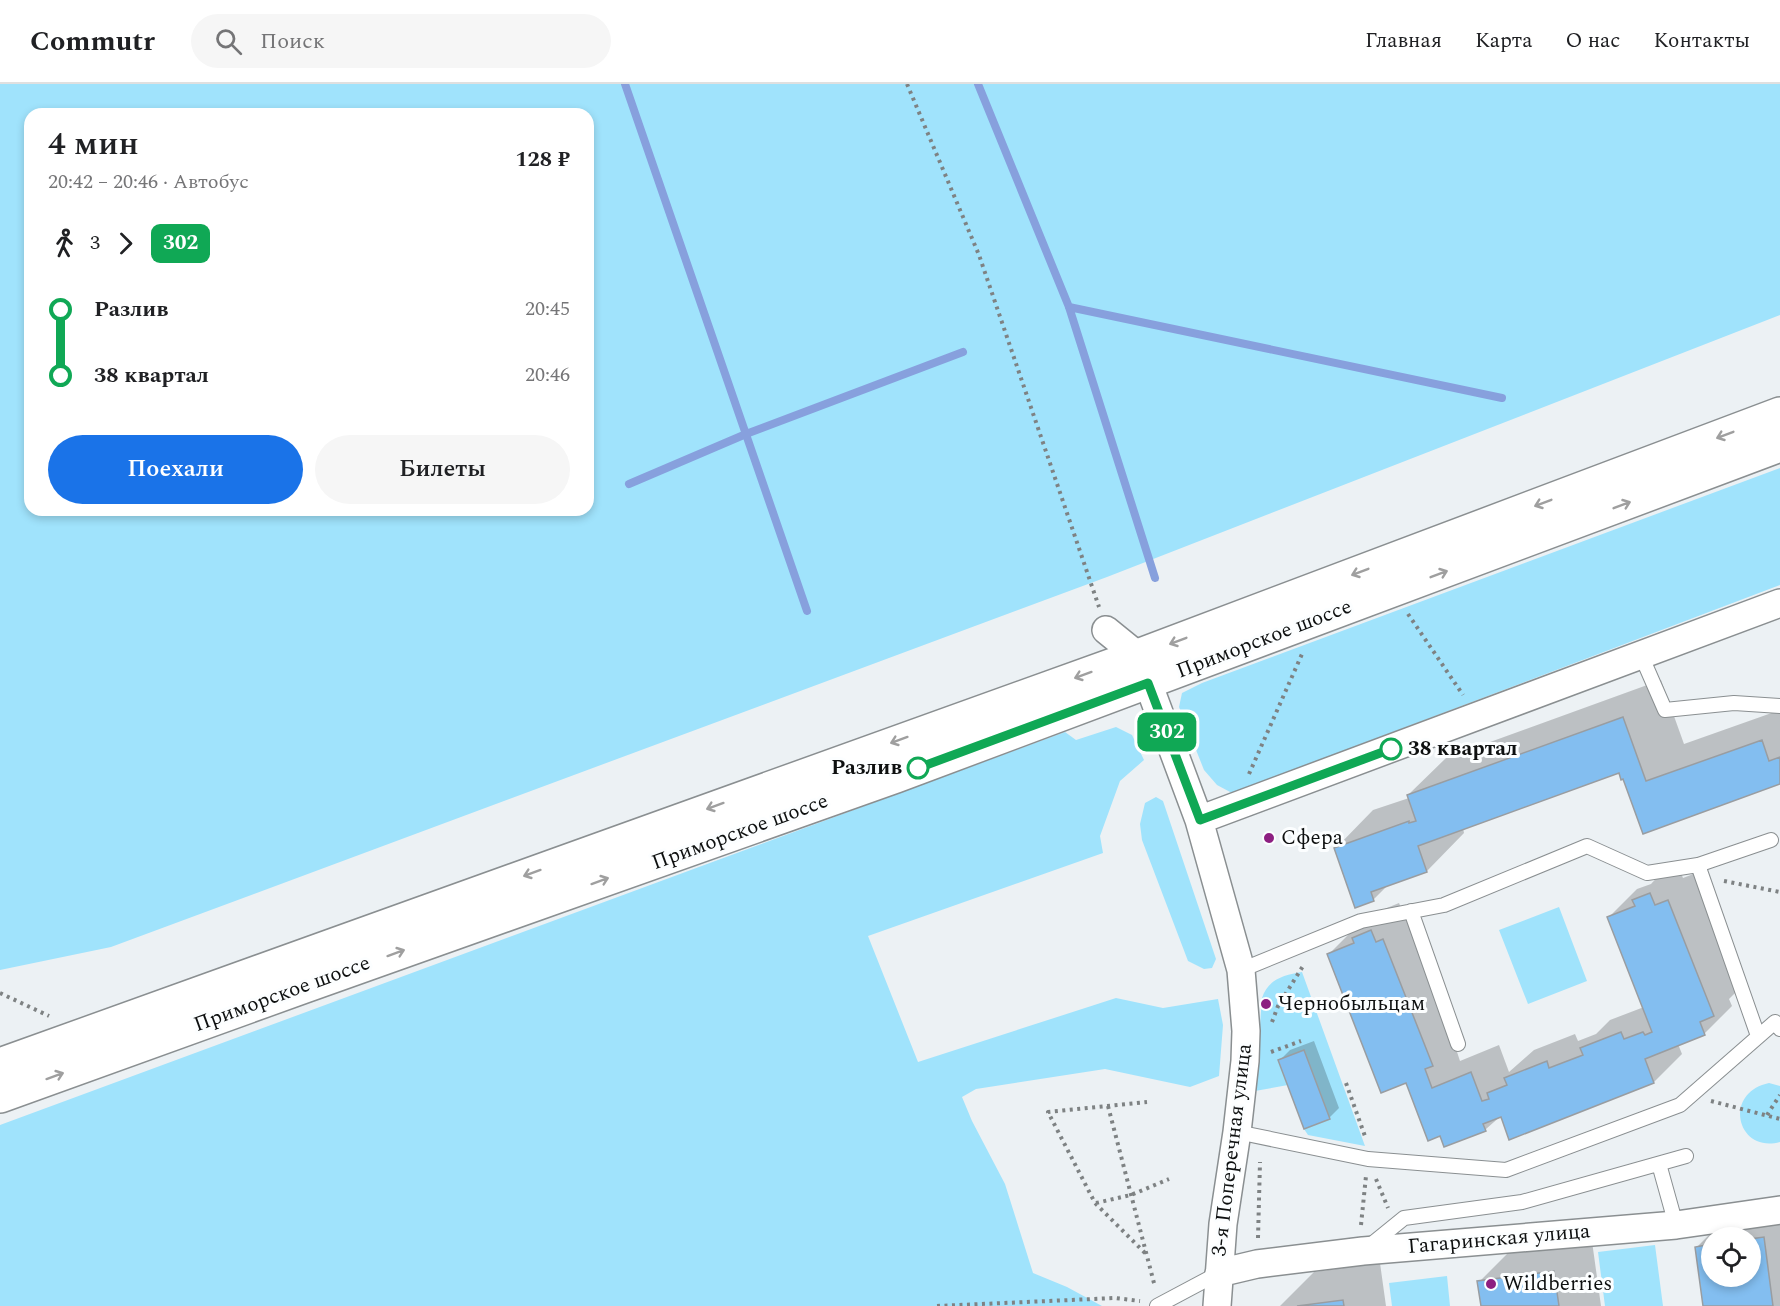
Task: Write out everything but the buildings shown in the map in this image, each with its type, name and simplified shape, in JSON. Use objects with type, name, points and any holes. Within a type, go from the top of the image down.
[{"type":"highway","name":"Приморское шоссе","points":[[0,1096],[896,776],[1143,669],[1780,414]]},
{"type":"highway","name":"Приморское шоссе","points":[[0,1065],[1143,669],[1780,445]]},
{"type":"street","points":[[1200,820],[1780,603]]},
{"type":"street","points":[[1106,630],[1143,669]]},
{"type":"street","name":"3-я Поперечная улица","points":[[1143,669],[1200,820],[1241,970],[1246,1031],[1245,1061],[1223,1224],[1217,1306]]},
{"type":"street","name":"Гагаринская улица","points":[[1219,1273],[1257,1264],[1361,1251],[1676,1225],[1780,1210]]},
{"type":"lane","points":[[1641,655],[1665,710],[1734,703],[1780,706]]},
{"type":"lane","points":[[1241,970],[1361,921],[1444,905],[1587,846],[1647,873],[1700,871],[1771,840]]},
{"type":"lane","points":[[1700,871],[1758,1036]]},
{"type":"lane","points":[[1411,911],[1458,1044]]},
{"type":"lane","points":[[1237,1132],[1368,1159],[1506,1170],[1680,1105],[1775,1022],[1780,1029]]},
{"type":"lane","points":[[1361,1251],[1404,1218],[1522,1202],[1686,1156]]},
{"type":"lane","points":[[1659,1164],[1676,1225]]},
{"type":"lane","points":[[1158,1305],[1219,1273]]},
{"type":"path","points":[[907,84],[980,255],[1106,630]]},
{"type":"path","points":[[1407,613],[1451,676]]},
{"type":"path","points":[[1234,807],[1302,652]]},
{"type":"path","points":[[1700,871],[1780,892]]},
{"type":"path","points":[[0,993],[49,1016]]},
{"type":"path","points":[[1346,1083],[1369,1149],[1361,1251]]},
{"type":"path","points":[[1767,1115],[1780,1095]]},
{"type":"path","points":[[1691,1096],[1780,1119]]},
{"type":"path","points":[[1146,1254],[1095,1203],[1048,1112],[1147,1102]]},
{"type":"path","points":[[938,1306],[1115,1298],[1158,1305],[1108,1106]]},
{"type":"path","points":[[1368,1159],[1395,1225]]},
{"type":"path","points":[[1095,1203],[1131,1195],[1169,1179]]},
{"type":"shaded area","points":[[0,84],[1780,84],[1780,315],[1107,577],[111,947],[0,970]]},
{"type":"shaded area","points":[[1780,468],[1780,585],[1232,793],[1217,785],[1204,770],[1179,707],[1182,693],[1202,683]]},
{"type":"shaded area","points":[[1116,727],[1132,735],[1144,760],[1120,781],[1100,836],[1103,853],[868,936],[918,1062],[1116,998],[1163,1008],[1218,999],[1223,1025],[1219,1076],[1190,1087],[1105,1069],[976,1089],[962,1097],[1005,1184],[1033,1273],[1067,1287],[1102,1306],[0,1306],[0,1125],[1065,732],[1076,740]]},
{"type":"shaded area","points":[[1156,797],[1163,801],[1216,959],[1212,968],[1204,969],[1188,961],[1142,840],[1140,824],[1145,803]]},
{"type":"shaded area","points":[[1559,907],[1587,981],[1528,1004],[1499,930]]},
{"type":"shaded area","points":[[1302,972],[1365,1146],[1308,1135],[1304,1129],[1330,1119],[1304,1050],[1278,1060],[1288,1085],[1255,1091],[1262,998],[1268,986],[1273,982]]},
{"type":"shaded area","points":[[1769,1083],[1780,1086],[1780,1142],[1765,1143],[1754,1139],[1745,1131],[1740,1109],[1745,1098],[1754,1089]]},
{"type":"shaded area","points":[[1655,1245],[1663,1306],[1605,1306],[1598,1252]]},
{"type":"shaded area","points":[[1447,1276],[1450,1306],[1392,1306],[1389,1283]]},
{"type":"waterway","points":[[625,84],[807,611]]},
{"type":"waterway","points":[[978,84],[1069,307],[1155,578]]},
{"type":"waterway","points":[[1069,307],[1502,398]]},
{"type":"waterway","points":[[629,484],[746,434],[963,352]]},
{"type":"bus line","name":"302","points":[[918,768],[1148,683],[1200,820],[1391,749]]},
{"type":"place","name":"38 квартал","points":[[1391,749]]},
{"type":"place","name":"Разлив","points":[[918,768]]},
{"type":"place","name":"Сфера","points":[[1269,838]]},
{"type":"place","name":"Чернобыльцам","points":[[1266,1004]]},
{"type":"place","name":"Wildberries","points":[[1491,1284]]}]
